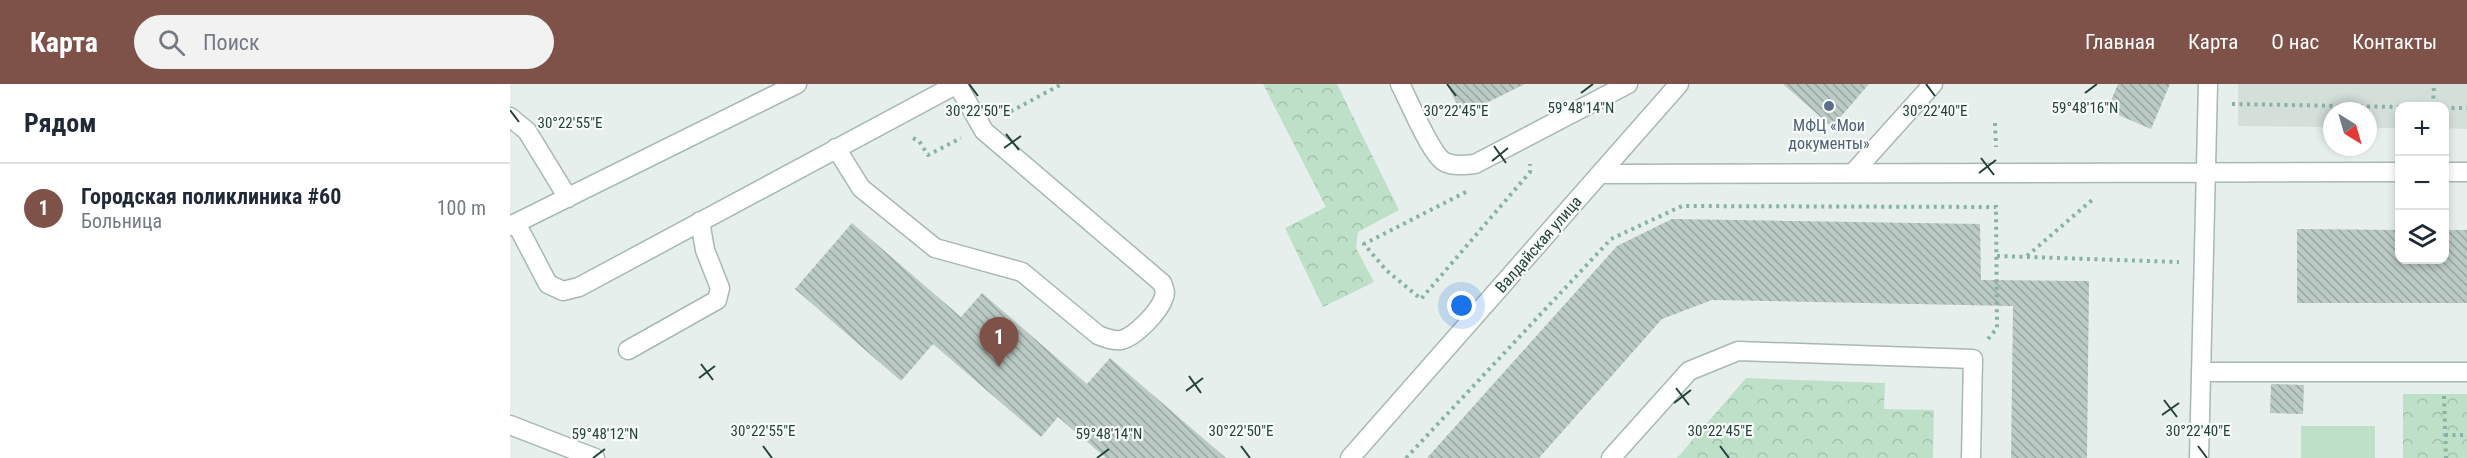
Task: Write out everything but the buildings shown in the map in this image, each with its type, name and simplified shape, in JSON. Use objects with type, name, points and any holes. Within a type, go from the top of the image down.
[{"type":"street","points":[[797,84],[513,225],[548,284],[563,291],[579,287],[700,221],[836,148],[957,84],[984,131],[1162,283],[1165,294],[1162,303],[1136,334],[1122,340],[1110,340],[1098,335],[1022,272],[935,248],[861,188],[836,148]]},
{"type":"street","points":[[1400,84],[1435,152],[1444,162],[1458,166],[1475,164],[1628,84]]},
{"type":"street","name":"Валдайская улица","points":[[1350,458],[1679,84]]},
{"type":"street","points":[[1853,173],[1933,84]]},
{"type":"street","points":[[2199,458],[2208,84]]},
{"type":"street","points":[[510,117],[527,131],[568,198]]},
{"type":"street","points":[[1600,174],[2395,172]]},
{"type":"street","points":[[2449,172],[2467,172]]},
{"type":"street","points":[[628,350],[717,300],[720,288],[705,250],[700,221]]},
{"type":"street","points":[[1611,458],[1689,370],[1738,351],[1973,359],[1971,458]]},
{"type":"street","points":[[2201,372],[2467,372]]},
{"type":"street","points":[[510,425],[595,458]]},
{"type":"path","points":[[2433,102],[2434,84]]},
{"type":"path","points":[[2229,104],[2395,107]]},
{"type":"path","points":[[2449,108],[2467,108]]},
{"type":"path","points":[[1973,359],[1997,327],[1995,123]]},
{"type":"path","points":[[1364,244],[1386,270],[1421,299],[1530,172],[1530,160]]},
{"type":"path","points":[[2026,257],[2124,172]]},
{"type":"path","points":[[1406,458],[1611,239],[1682,206],[1996,207]]},
{"type":"path","points":[[1996,256],[2204,263]]},
{"type":"path","points":[[2444,389],[2446,458]]},
{"type":"path","points":[[2445,435],[2467,435]]},
{"type":"shaded area","points":[[2238,84],[2467,84],[2467,129],[2449,128],[2449,102],[2395,102],[2395,128],[2377,128],[2377,102],[2323,102],[2323,127],[2238,126]]},
{"type":"green space","points":[[1263,84],[1337,84],[1399,210],[1358,232],[1356,248],[1374,282],[1323,307],[1285,228],[1326,207]]},
{"type":"green space","points":[[1746,378],[1885,383],[1884,409],[1934,410],[1933,458],[1677,458]]},
{"type":"green space","points":[[2403,394],[2467,394],[2467,458],[2403,458]]},
{"type":"green space","points":[[2301,426],[2375,426],[2375,458],[2301,458]]},
{"type":"place","name":"МФЦ «Мои документы»","points":[[1829,106]]},
{"type":"place","name":"Городская поликлиника #60","points":[[999,367]]}]
